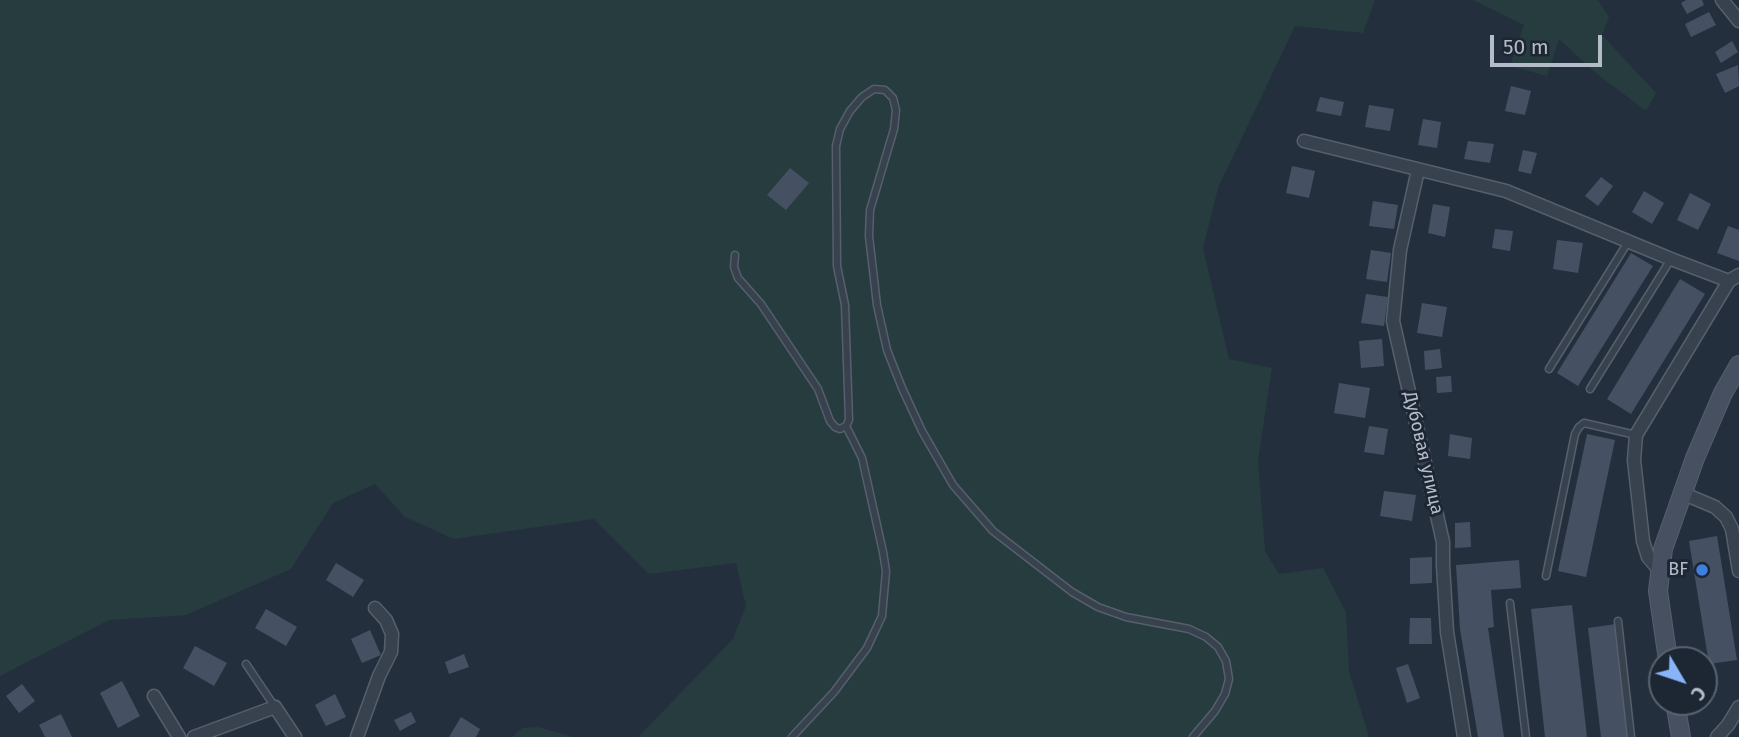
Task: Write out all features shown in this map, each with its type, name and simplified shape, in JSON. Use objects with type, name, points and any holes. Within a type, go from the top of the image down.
[{"type":"main road","points":[[1666,646],[1659,604],[1659,570],[1663,549],[1718,404],[1739,365]]},
{"type":"main road","points":[[1677,716],[1681,737]]},
{"type":"street","points":[[1722,0],[1739,21]]},
{"type":"street","points":[[1304,141],[1506,191],[1671,259],[1734,278],[1636,435],[1634,460],[1643,541],[1648,557],[1659,570]]},
{"type":"street","name":"Дубовая улица","points":[[1418,170],[1400,250],[1393,321],[1443,542],[1447,632],[1464,737]]},
{"type":"street","points":[[1682,493],[1715,508],[1726,517],[1732,529],[1739,571]]},
{"type":"street","points":[[357,737],[379,676],[391,652],[392,634],[386,620],[375,608]]},
{"type":"street","points":[[154,696],[179,737]]},
{"type":"street","points":[[194,737],[275,707],[295,737]]},
{"type":"street","points":[[1717,737],[1739,708]]},
{"type":"lane","points":[[735,256],[733,267],[738,278],[761,304],[818,389],[830,421],[841,429],[846,426],[849,419],[845,304],[837,267],[836,146],[840,129],[862,97],[874,89],[885,90],[893,98],[896,110],[894,129],[870,210],[869,236],[884,339],[907,399],[953,485],[993,531],[1072,592],[1098,607],[1126,617],[1189,629],[1206,637],[1218,647],[1226,661],[1229,679],[1225,694],[1215,711],[1193,737]]},
{"type":"lane","points":[[1549,369],[1629,240]]},
{"type":"lane","points":[[1590,389],[1671,259]]},
{"type":"lane","points":[[1546,576],[1575,434],[1579,427],[1584,423],[1636,435]]},
{"type":"lane","points":[[792,737],[834,692],[867,648],[882,616],[886,571],[883,552],[862,458],[846,426]]},
{"type":"lane","points":[[1510,603],[1526,737]]},
{"type":"lane","points":[[1618,621],[1631,737]]},
{"type":"lane","points":[[246,664],[275,707]]},
{"type":"green space","points":[[0,0],[1375,0],[1363,33],[1295,26],[1218,188],[1203,248],[1229,359],[1272,368],[1258,460],[1265,551],[1279,574],[1323,568],[1346,612],[1349,671],[1369,737],[638,737],[733,639],[746,606],[736,563],[649,574],[594,519],[454,539],[405,517],[375,484],[333,503],[291,569],[186,615],[109,620],[0,676]]},
{"type":"green space","points":[[1473,0],[1598,0],[1609,17],[1602,35],[1656,93],[1646,111],[1597,74],[1559,39],[1547,76],[1510,66],[1524,25]]},
{"type":"green space","points":[[538,727],[573,737],[512,737],[522,728]]},
{"type":"building","points":[[1686,0],[1702,0],[1704,5],[1687,14],[1681,3]]},
{"type":"building","points":[[1709,12],[1716,25],[1691,37],[1685,24]]},
{"type":"building","points":[[1732,41],[1738,52],[1721,63],[1715,52]]},
{"type":"building","points":[[1738,65],[1739,86],[1725,93],[1716,74]]},
{"type":"building","points":[[1511,86],[1531,91],[1525,115],[1505,111]]},
{"type":"building","points":[[1320,97],[1344,102],[1341,116],[1316,111]]},
{"type":"building","points":[[1369,105],[1394,109],[1390,131],[1365,127]]},
{"type":"building","points":[[1423,119],[1441,122],[1437,148],[1418,145]]},
{"type":"building","points":[[1468,141],[1494,144],[1490,163],[1464,159]]},
{"type":"building","points":[[1523,150],[1537,153],[1531,174],[1518,171]]},
{"type":"building","points":[[1292,166],[1315,171],[1309,198],[1286,193]]},
{"type":"building","points":[[790,168],[809,183],[786,210],[767,195]]},
{"type":"building","points":[[1601,177],[1613,186],[1598,206],[1585,196]]},
{"type":"building","points":[[1644,191],[1664,203],[1652,224],[1632,212]]},
{"type":"building","points":[[1690,193],[1711,204],[1698,230],[1677,220]]},
{"type":"building","points":[[1373,201],[1398,205],[1394,229],[1369,226]]},
{"type":"building","points":[[1433,204],[1450,207],[1445,237],[1428,233]]},
{"type":"building","points":[[1728,226],[1739,230],[1739,261],[1717,253]]},
{"type":"building","points":[[1495,229],[1513,231],[1510,251],[1492,248]]},
{"type":"building","points":[[1557,240],[1583,243],[1578,273],[1553,269]]},
{"type":"building","points":[[1371,250],[1391,253],[1387,282],[1366,279]]},
{"type":"building","points":[[1631,253],[1653,266],[1578,386],[1557,373]]},
{"type":"building","points":[[1680,279],[1705,294],[1631,414],[1607,399]]},
{"type":"building","points":[[1366,294],[1388,297],[1384,326],[1361,323]]},
{"type":"building","points":[[1422,303],[1447,307],[1442,337],[1417,333]]},
{"type":"building","points":[[1382,339],[1384,366],[1361,368],[1359,341]]},
{"type":"building","points":[[1440,349],[1442,368],[1425,370],[1424,351]]},
{"type":"building","points":[[1451,376],[1452,392],[1437,393],[1436,377]]},
{"type":"building","points":[[1339,383],[1370,388],[1365,418],[1334,413]]},
{"type":"building","points":[[1369,426],[1388,429],[1384,455],[1364,452]]},
{"type":"building","points":[[1450,434],[1472,438],[1470,459],[1448,456]]},
{"type":"building","points":[[1587,434],[1615,440],[1586,577],[1558,571]]},
{"type":"building","points":[[1384,491],[1416,495],[1412,521],[1380,516]]},
{"type":"building","points":[[1470,522],[1471,547],[1455,548],[1455,523]]},
{"type":"building","points":[[1717,536],[1737,660],[1718,663],[1718,646],[1706,646],[1689,541]]},
{"type":"building","points":[[1432,557],[1432,583],[1410,584],[1410,558]]},
{"type":"building","points":[[1519,560],[1521,588],[1491,590],[1494,627],[1488,628],[1504,737],[1478,737],[1460,629],[1456,565]]},
{"type":"building","points":[[336,563],[364,580],[353,597],[326,580]]},
{"type":"building","points":[[1572,605],[1587,737],[1545,737],[1531,609]]},
{"type":"building","points":[[266,609],[297,627],[286,646],[255,628]]},
{"type":"building","points":[[1410,618],[1431,618],[1432,644],[1409,644]]},
{"type":"building","points":[[1616,624],[1628,737],[1601,737],[1588,628]]},
{"type":"building","points":[[370,630],[381,655],[362,663],[351,639]]},
{"type":"building","points":[[195,646],[227,663],[214,686],[183,668]]},
{"type":"building","points":[[464,654],[469,667],[449,674],[445,662]]},
{"type":"building","points":[[1408,664],[1420,698],[1407,703],[1396,668]]},
{"type":"building","points":[[122,681],[140,716],[118,728],[100,693]]},
{"type":"building","points":[[22,684],[35,701],[19,713],[6,696]]},
{"type":"building","points":[[335,694],[346,717],[326,726],[315,705]]},
{"type":"building","points":[[411,712],[416,722],[400,731],[394,720]]},
{"type":"building","points":[[61,714],[72,737],[45,737],[39,725]]},
{"type":"building","points":[[461,717],[480,729],[476,737],[449,737]]},
{"type":"place","name":"BF","points":[[1702,570]]}]
